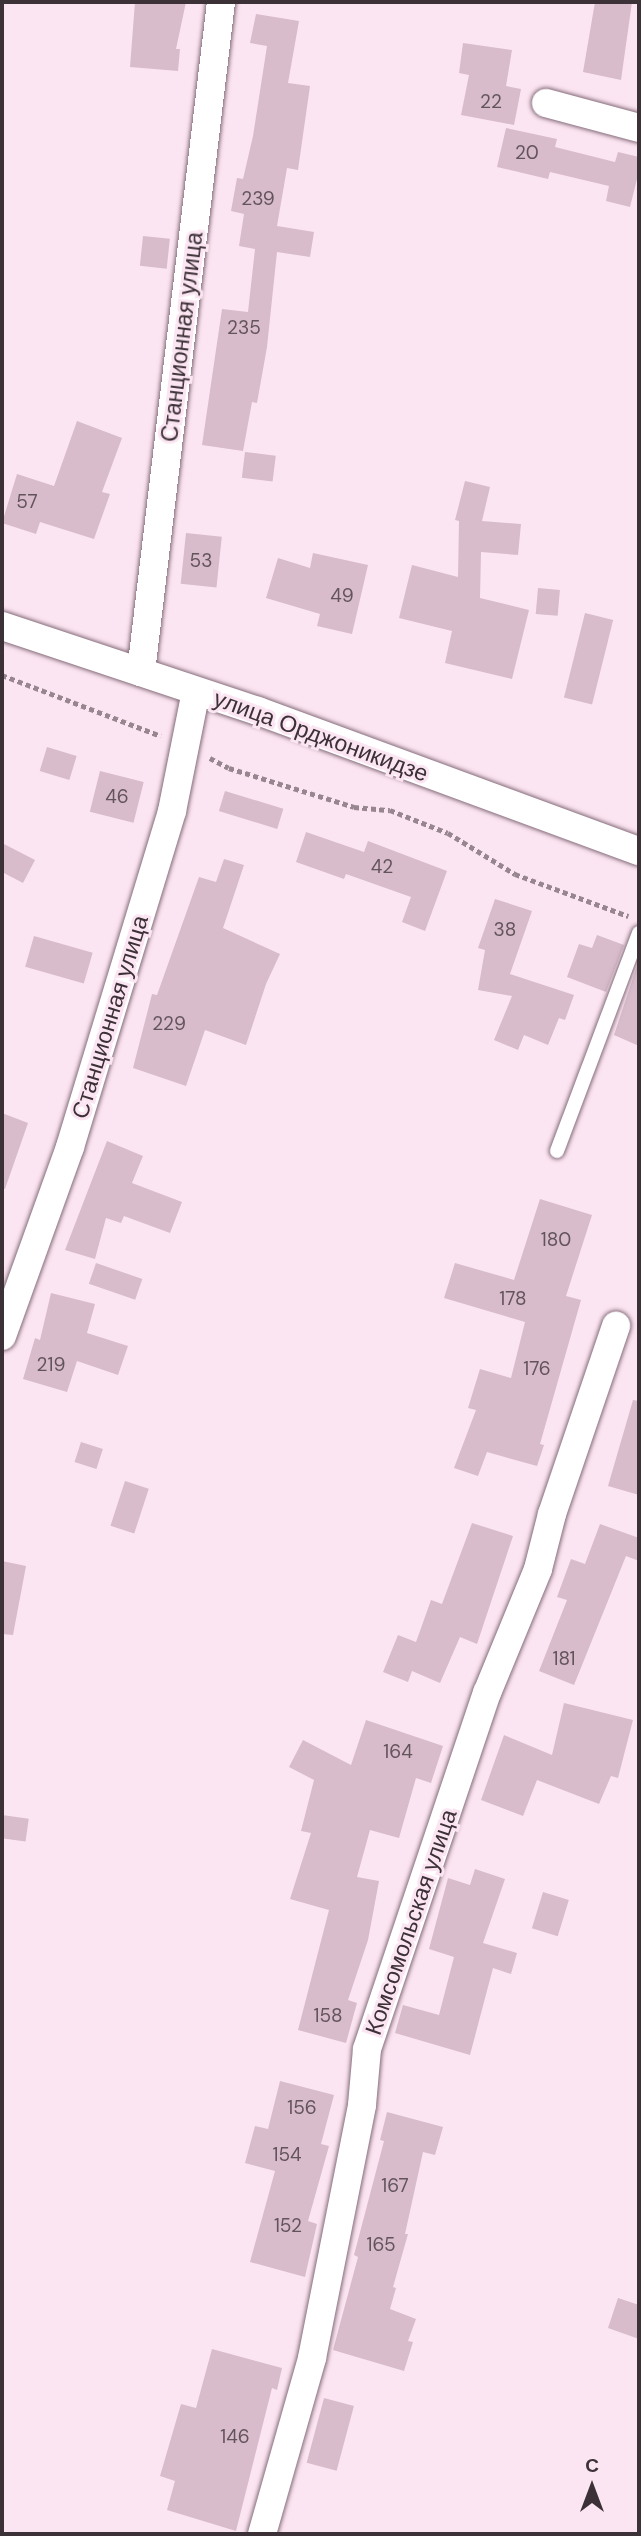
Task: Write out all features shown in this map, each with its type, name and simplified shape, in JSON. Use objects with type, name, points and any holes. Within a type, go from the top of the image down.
[{"type":"street","name":"Станционная улица","points":[[141,672],[221,2]]},
{"type":"street","points":[[546,103],[639,128]]},
{"type":"street","name":"улица Орджоникидзе","points":[[2,626],[258,711],[639,850]]},
{"type":"street","name":"Станционная улица","points":[[2,1336],[74,1135],[172,811],[196,691]]},
{"type":"street","name":"Комсомольская улица","points":[[262,2534],[312,2358],[362,2105],[367,2049],[487,1693],[538,1569],[552,1514],[616,1326]]},
{"type":"lane","points":[[557,1151],[639,933]]},
{"type":"path","points":[[2,675],[185,745],[229,768],[354,807],[390,810],[448,833],[515,874],[639,920]]},
{"type":"building","points":[[135,2],[186,2],[176,49],[180,49],[178,71],[130,67]]},
{"type":"building","points":[[595,2],[632,2],[621,80],[583,72]]},
{"type":"building","points":[[256,14],[299,21],[288,83],[310,86],[298,170],[287,168],[277,226],[314,232],[310,257],[277,252],[267,347],[257,403],[252,402],[243,451],[202,445],[222,309],[248,312],[255,249],[239,246],[244,214],[231,211],[237,178],[243,179],[253,136],[267,46],[250,43]]},
{"type":"building","points":[[463,43],[512,50],[506,86],[521,89],[514,125],[461,115],[469,75],[459,73]]},
{"type":"building","points":[[506,128],[557,139],[555,147],[615,162],[618,152],[639,157],[639,171],[630,207],[606,201],[609,186],[550,172],[548,179],[497,167]]},
{"type":"building","points":[[143,236],[170,239],[167,269],[140,266]]},
{"type":"building","points":[[77,421],[122,438],[102,492],[110,494],[94,539],[40,522],[36,534],[2,523],[17,474],[54,486]]},
{"type":"building","points":[[245,452],[276,456],[273,482],[242,478]]},
{"type":"building","points":[[465,481],[490,487],[482,521],[521,524],[518,555],[481,552],[480,598],[529,610],[512,679],[445,663],[452,631],[399,618],[412,565],[458,577],[459,521],[455,520]]},
{"type":"building","points":[[186,533],[222,537],[216,587],[181,584]]},
{"type":"building","points":[[313,553],[368,565],[352,634],[317,626],[320,614],[266,598],[278,558],[310,568]]},
{"type":"building","points":[[538,588],[560,590],[558,616],[536,614]]},
{"type":"building","points":[[585,613],[613,620],[592,704],[564,697]]},
{"type":"building","points":[[47,747],[77,756],[69,780],[40,771]]},
{"type":"building","points":[[100,771],[144,782],[134,823],[90,812]]},
{"type":"building","points":[[225,791],[283,809],[277,829],[219,811]]},
{"type":"building","points":[[306,832],[364,852],[368,841],[447,871],[425,931],[402,922],[411,897],[346,874],[344,879],[296,862]]},
{"type":"building","points":[[2,843],[35,860],[23,883],[2,872]]},
{"type":"building","points":[[224,859],[244,865],[223,928],[280,954],[266,984],[246,1045],[205,1030],[186,1086],[133,1068],[152,994],[157,995],[199,877],[216,882]]},
{"type":"building","points":[[495,899],[532,911],[510,974],[574,995],[565,1020],[559,1018],[548,1045],[524,1035],[518,1050],[494,1040],[512,996],[478,990],[485,950],[478,948]]},
{"type":"building","points":[[597,935],[624,945],[606,992],[567,977],[579,944],[592,948]]},
{"type":"building","points":[[34,936],[93,953],[84,984],[25,967]]},
{"type":"building","points":[[639,960],[639,1046],[614,1035]]},
{"type":"building","points":[[2,1113],[28,1123],[5,1189],[2,1188]]},
{"type":"building","points":[[107,1141],[143,1156],[132,1183],[182,1202],[170,1233],[124,1216],[121,1223],[106,1218],[95,1259],[65,1250]]},
{"type":"building","points":[[540,1199],[592,1215],[566,1296],[581,1300],[540,1444],[544,1445],[537,1466],[487,1452],[478,1476],[454,1468],[476,1410],[468,1408],[480,1369],[511,1378],[525,1322],[444,1298],[455,1263],[514,1280]]},
{"type":"building","points":[[96,1263],[142,1279],[135,1300],[89,1284]]},
{"type":"building","points":[[51,1293],[95,1304],[87,1333],[128,1346],[118,1375],[77,1361],[67,1392],[23,1379],[35,1338],[40,1340]]},
{"type":"building","points":[[633,1400],[639,1401],[639,1495],[608,1486]]},
{"type":"building","points":[[81,1442],[103,1449],[96,1469],[75,1462]]},
{"type":"building","points":[[125,1481],[149,1489],[134,1533],[110,1526]]},
{"type":"building","points":[[472,1523],[513,1536],[477,1644],[460,1637],[440,1683],[412,1671],[408,1682],[383,1672],[398,1635],[416,1642],[431,1600],[442,1604]]},
{"type":"building","points":[[600,1524],[639,1538],[639,1561],[626,1556],[574,1685],[539,1671],[567,1600],[557,1597],[571,1559],[585,1564]]},
{"type":"building","points":[[2,1561],[26,1566],[13,1635],[2,1634]]},
{"type":"building","points":[[564,1703],[633,1720],[618,1778],[611,1776],[599,1804],[537,1780],[523,1816],[481,1800],[504,1735],[552,1755]]},
{"type":"building","points":[[366,1720],[443,1746],[431,1783],[416,1778],[399,1838],[370,1830],[357,1877],[379,1881],[368,1940],[348,2000],[357,2003],[346,2043],[298,2030],[329,1910],[290,1899],[311,1833],[301,1831],[314,1780],[289,1767],[303,1740],[351,1765]]},
{"type":"building","points":[[2,1815],[29,1819],[26,1842],[2,1838]]},
{"type":"building","points":[[475,1869],[505,1879],[483,1943],[517,1953],[511,1974],[493,1968],[470,2055],[395,2033],[403,2005],[439,2015],[454,1957],[429,1949],[448,1878],[470,1885]]},
{"type":"building","points":[[543,1892],[569,1900],[558,1936],[532,1928]]},
{"type":"building","points":[[280,2081],[334,2095],[321,2144],[329,2146],[308,2221],[317,2224],[305,2277],[250,2262],[275,2171],[245,2163],[255,2126],[268,2129]]},
{"type":"building","points":[[387,2112],[443,2127],[435,2155],[423,2152],[405,2234],[408,2234],[393,2287],[396,2288],[390,2309],[416,2319],[408,2341],[413,2342],[404,2371],[333,2350],[358,2257],[354,2255],[384,2141],[380,2140]]},
{"type":"building","points":[[618,2298],[639,2305],[639,2339],[608,2328]]},
{"type":"building","points":[[212,2349],[282,2368],[277,2390],[272,2388],[236,2531],[167,2510],[175,2481],[160,2476],[181,2404],[196,2408]]},
{"type":"building","points":[[324,2398],[354,2406],[337,2471],[307,2463]]}]
